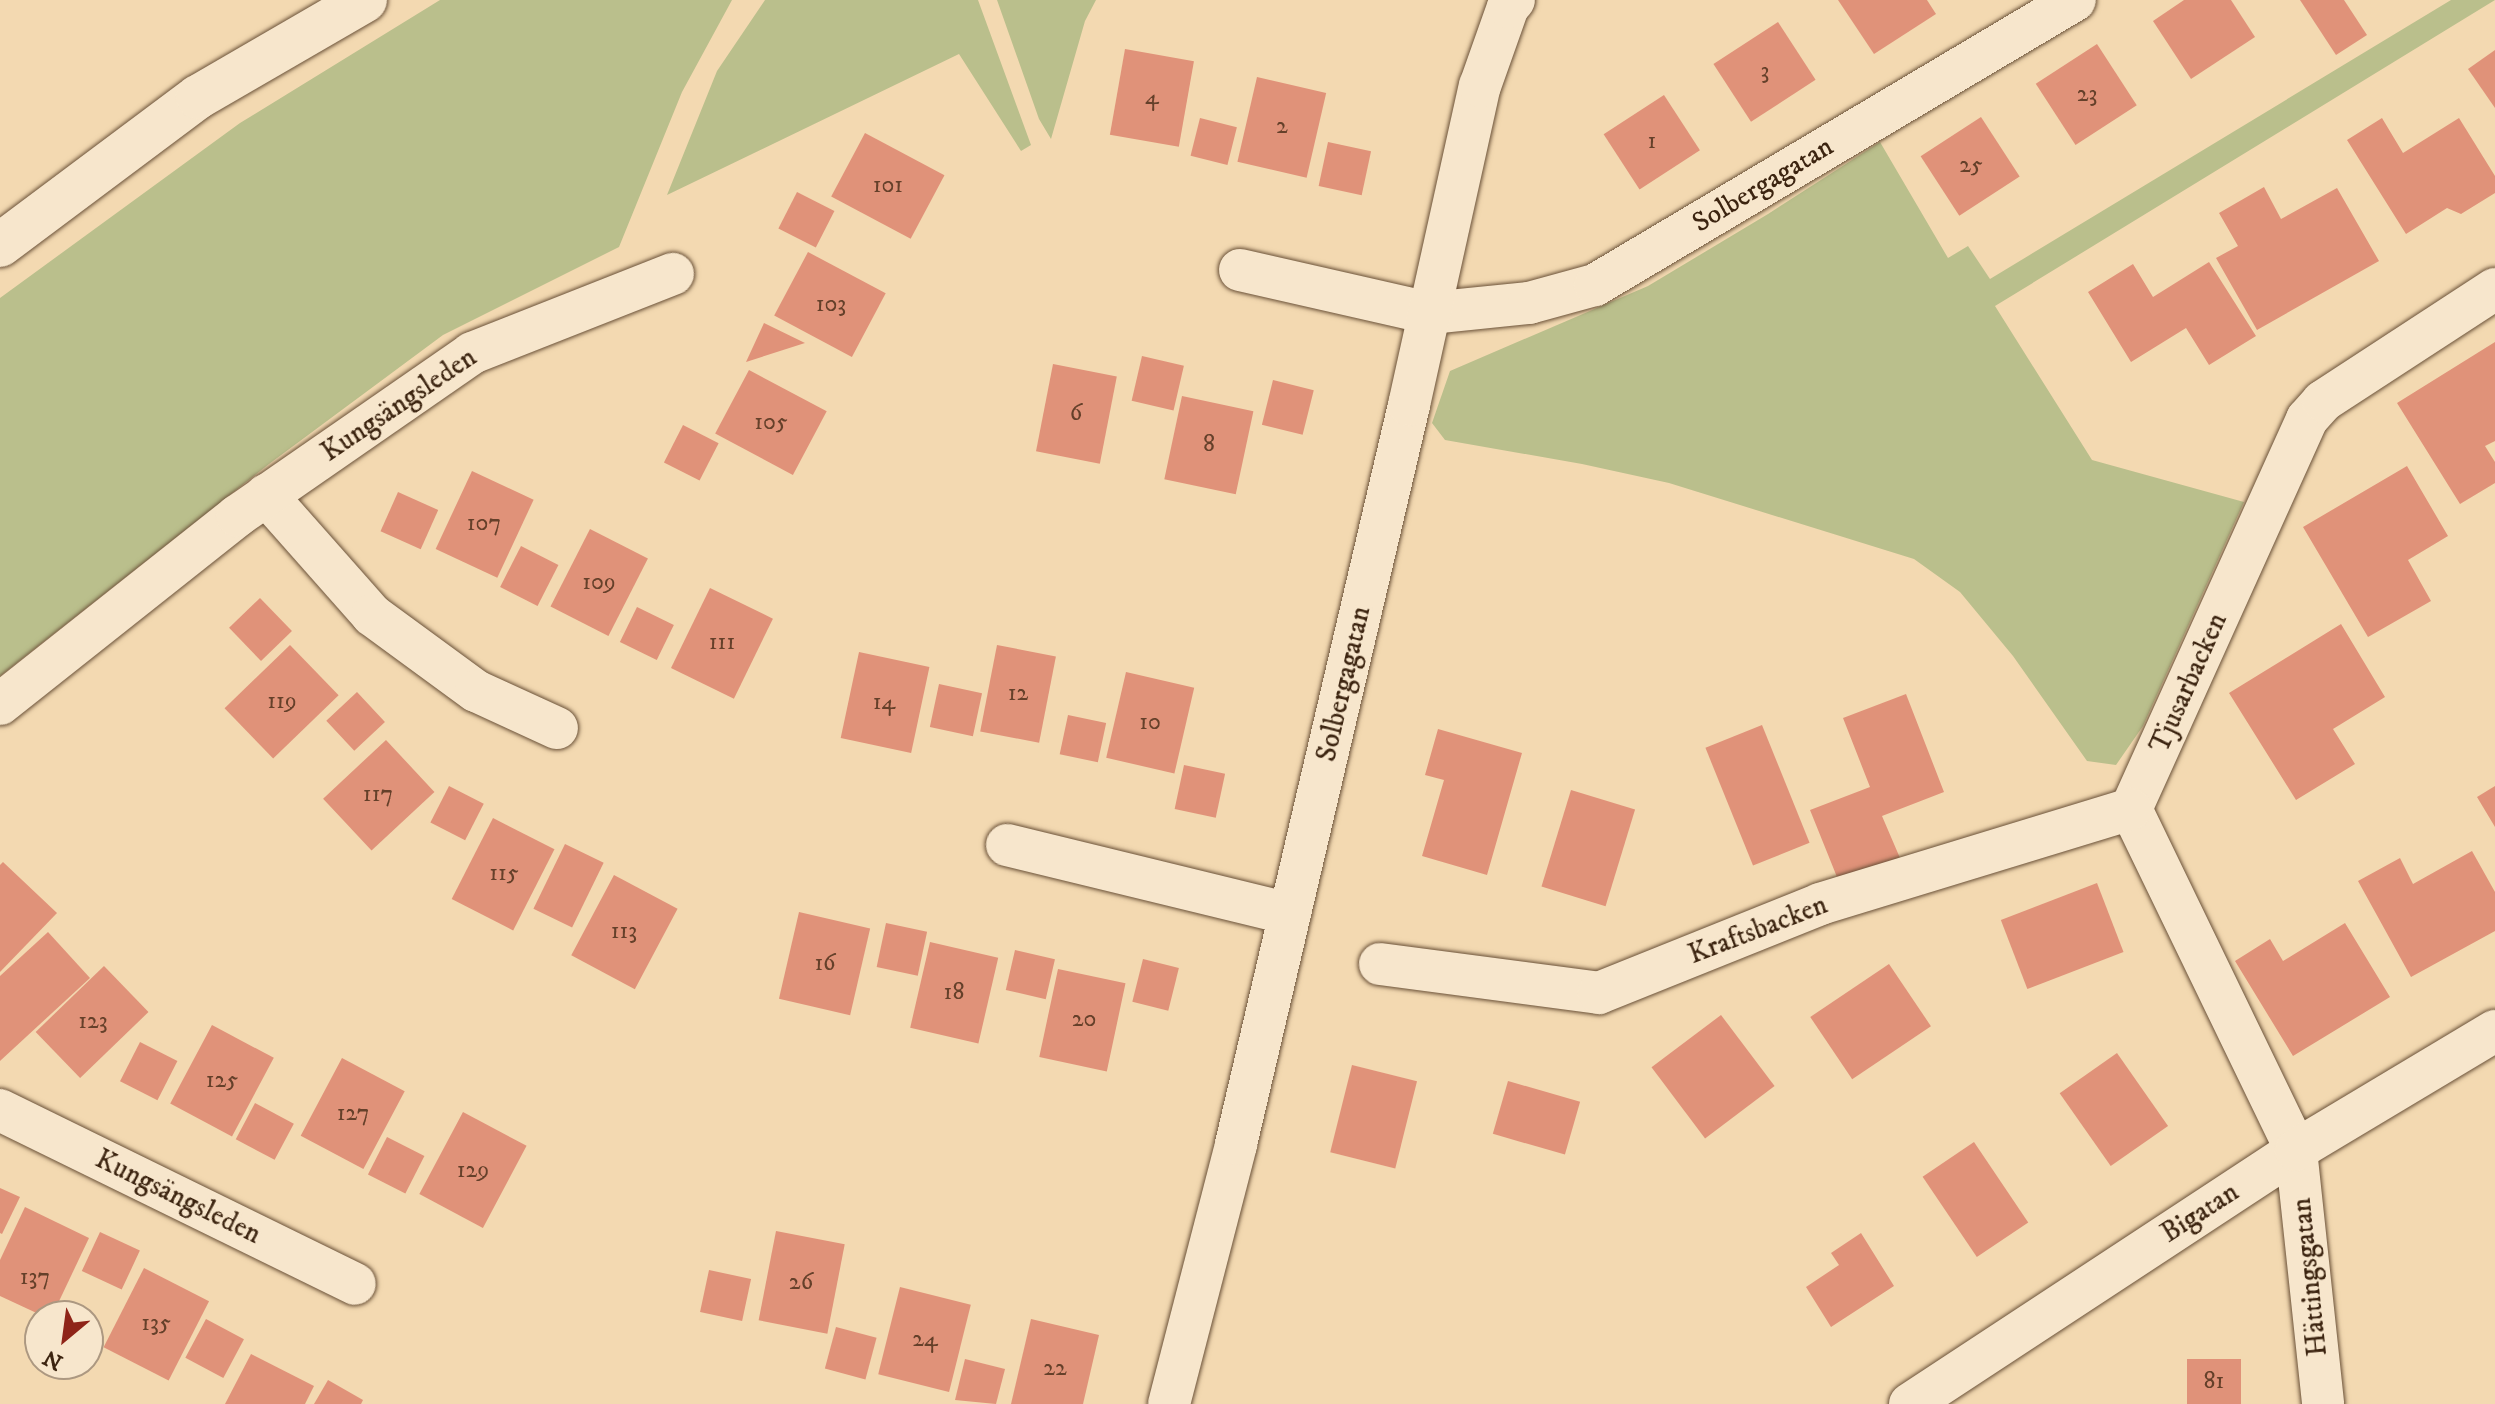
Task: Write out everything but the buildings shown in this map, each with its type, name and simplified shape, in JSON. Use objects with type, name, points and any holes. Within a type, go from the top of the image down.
[{"type":"main road","points":[[0,245],[198,97],[365,0]]},
{"type":"street","name":"Solbergagatan","points":[[1169,1404],[1236,1144],[1480,86],[1514,0]]},
{"type":"street","name":"Solbergagatan","points":[[1240,270],[1430,313],[1529,303],[1595,285],[2075,0]]},
{"type":"street","name":"Kungsängsleden","points":[[0,704],[266,495],[472,353],[673,274]]},
{"type":"street","name":"Tjusarbacken","points":[[2131,809],[2307,419],[2323,401],[2495,289]]},
{"type":"street","points":[[266,495],[372,615],[476,691],[557,728]]},
{"type":"street","points":[[2131,809],[2296,1150]]},
{"type":"street","name":"Kraftsbacken","points":[[1380,964],[1599,993],[1820,904],[2131,809]]},
{"type":"street","points":[[1007,845],[1290,914]]},
{"type":"street","name":"Bigatan","points":[[1910,1404],[2296,1150],[2495,1031]]},
{"type":"street","name":"Kungsängsleden","points":[[0,1110],[355,1284]]},
{"type":"street","name":"Hättingsgatan","points":[[2296,1150],[2323,1404]]},
{"type":"green space","points":[[440,0],[732,0],[682,92],[619,247],[443,335],[269,464],[0,676],[0,298],[240,123]]},
{"type":"green space","points":[[765,0],[978,0],[1031,145],[1021,151],[959,54],[667,195],[717,71]]},
{"type":"green space","points":[[997,0],[1096,0],[1085,21],[1051,139],[1039,119]]},
{"type":"green space","points":[[2451,0],[2495,0],[1995,306],[2092,460],[2244,502],[2143,726],[2116,765],[2087,761],[2013,656],[1960,592],[1914,559],[1669,483],[1445,440],[1432,423],[1450,371],[1648,286],[1880,142],[1948,258],[1968,246],[1990,279]]}]
